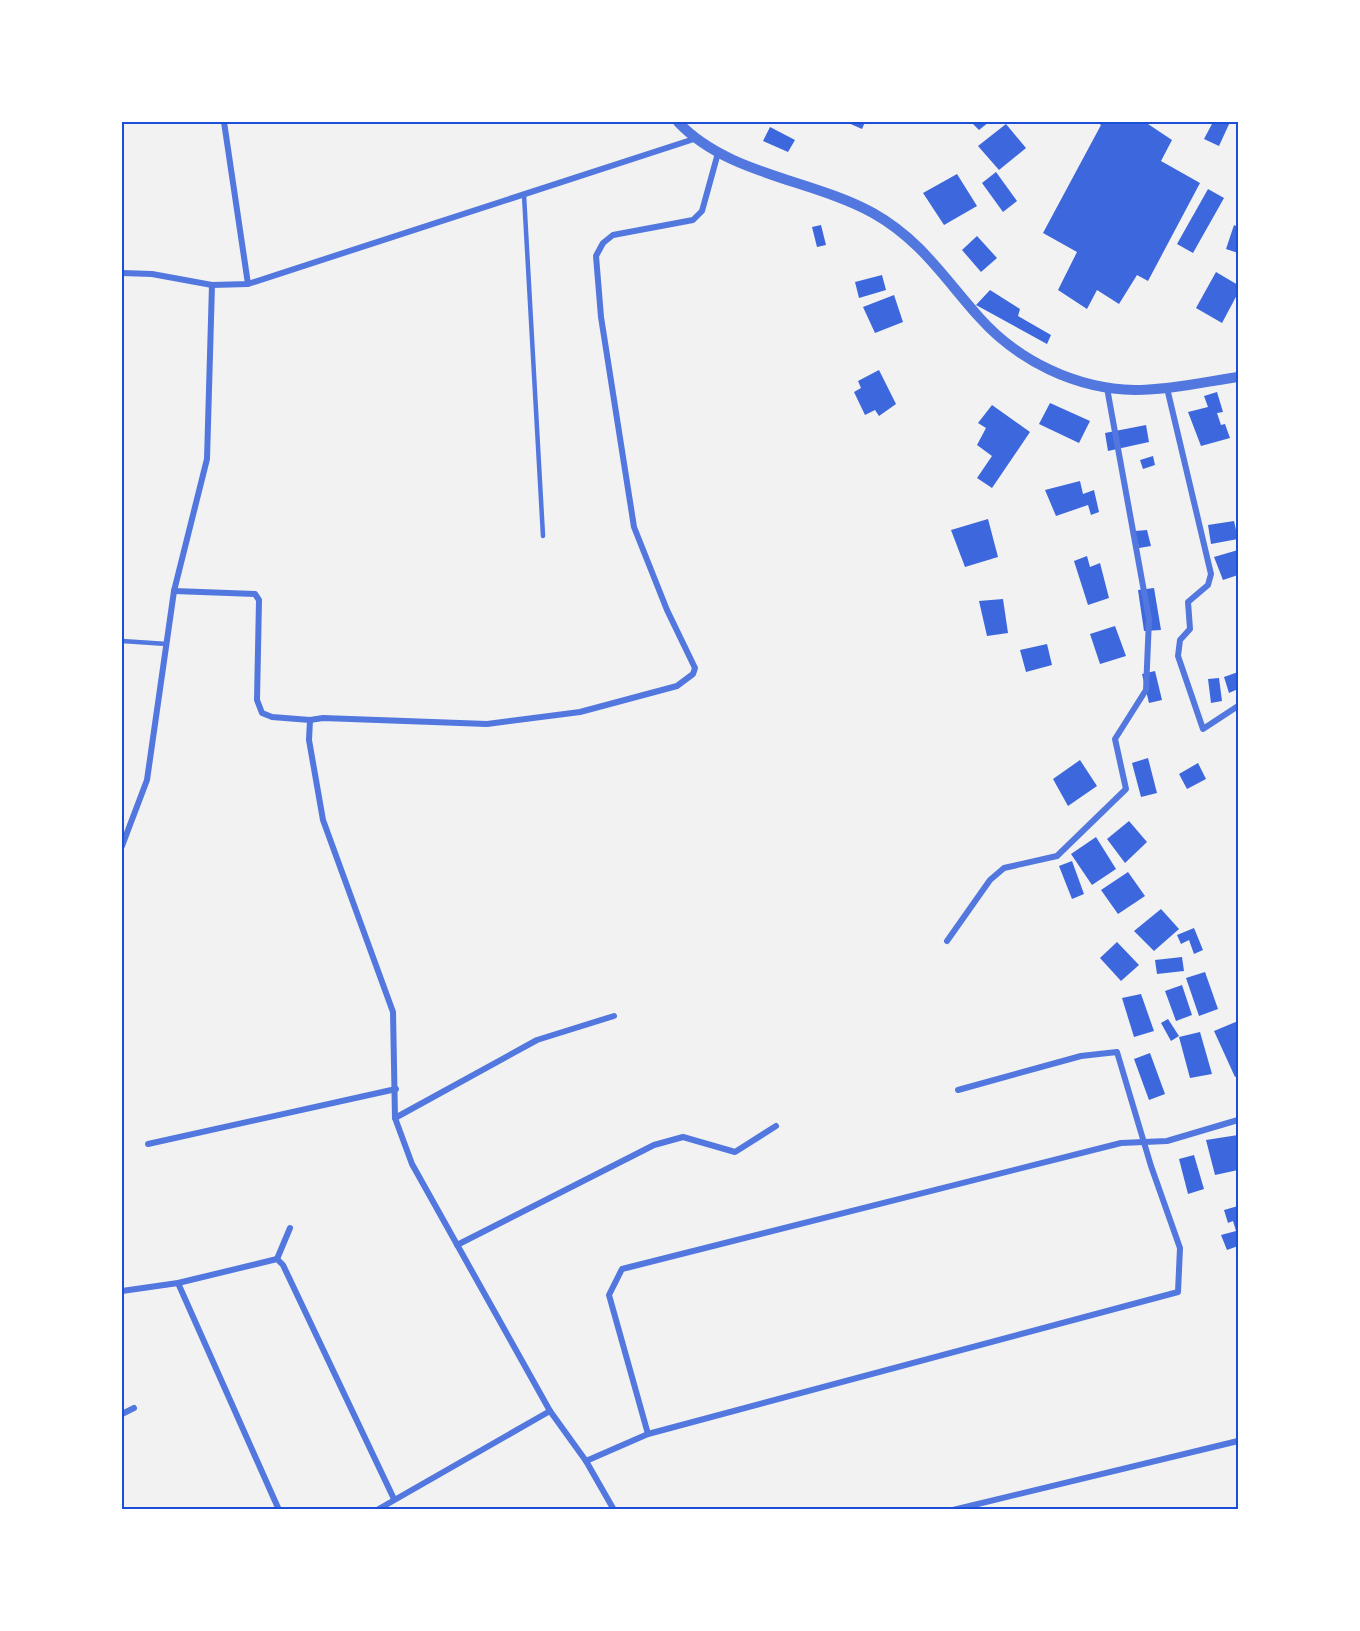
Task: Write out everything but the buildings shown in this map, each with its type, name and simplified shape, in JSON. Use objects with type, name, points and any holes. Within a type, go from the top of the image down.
[{"type":"street","points":[[225,122],[248,284]]},
{"type":"street","points":[[678,122],[694,139],[718,153],[842,197],[903,232],[928,255],[979,317],[1023,356],[1055,372],[1107,388],[1167,387],[1239,377]]},
{"type":"street","points":[[122,273],[152,274],[212,285],[248,284],[694,139]]},
{"type":"street","points":[[174,591],[255,594],[260,600],[257,700],[262,713],[272,717],[487,724],[580,712],[677,686],[693,674],[695,668],[667,610],[634,527],[601,316],[596,256],[603,243],[613,235],[693,220],[702,211],[718,153]]},
{"type":"street","points":[[122,846],[147,780],[174,591],[207,459],[212,285]]},
{"type":"street","points":[[1167,387],[1211,574],[1208,585],[1188,602],[1190,629],[1180,640],[1178,656],[1203,729],[1239,706]]},
{"type":"street","points":[[947,941],[990,880],[1004,868],[1057,856],[1126,789],[1115,739],[1146,690],[1149,619],[1107,388]]},
{"type":"street","points":[[310,720],[309,740],[322,820],[393,1012],[395,1118],[412,1164],[550,1411],[586,1461],[614,1509]]},
{"type":"street","points":[[395,1118],[537,1040],[614,1016]]},
{"type":"street","points":[[586,1461],[648,1434],[1178,1292],[1180,1248],[1144,1142],[1117,1052],[1081,1056],[958,1090]]},
{"type":"street","points":[[148,1144],[396,1089]]},
{"type":"street","points":[[648,1434],[609,1295],[622,1269],[1121,1143],[1167,1141],[1239,1120]]},
{"type":"street","points":[[457,1245],[654,1145],[683,1137],[735,1152],[776,1126]]},
{"type":"street","points":[[277,1259],[290,1228]]},
{"type":"street","points":[[277,1259],[394,1499]]},
{"type":"street","points":[[122,1291],[178,1283],[277,1259]]},
{"type":"street","points":[[178,1283],[279,1509]]},
{"type":"street","points":[[122,1414],[134,1408]]},
{"type":"street","points":[[377,1509],[550,1411]]},
{"type":"street","points":[[953,1509],[1239,1441]]},
{"type":"lane","points":[[524,195],[543,536]]},
{"type":"lane","points":[[122,641],[167,644]]}]
